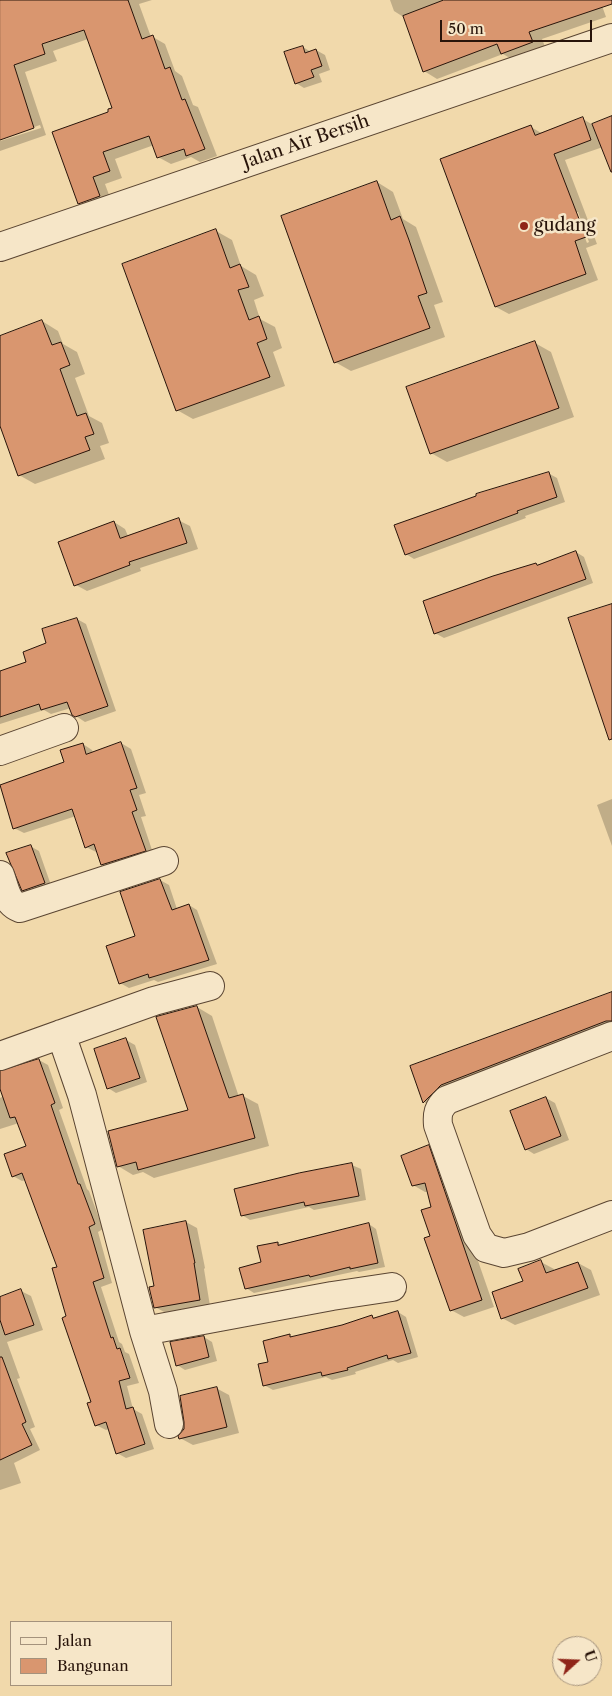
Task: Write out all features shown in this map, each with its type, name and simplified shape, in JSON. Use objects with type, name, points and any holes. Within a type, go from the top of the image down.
[{"type":"street","name":"Jalan Air Bersih","points":[[0,247],[612,38]]},
{"type":"street","points":[[0,751],[64,728]]},
{"type":"street","points":[[0,875],[9,901],[14,906],[20,908],[164,861]]},
{"type":"street","points":[[0,1056],[154,1001],[210,986]]},
{"type":"street","points":[[61,1034],[82,1095],[144,1331],[163,1391],[169,1424]]},
{"type":"street","points":[[612,1036],[447,1100],[440,1106],[437,1115],[438,1125],[478,1235],[486,1248],[504,1253],[529,1247],[612,1215]]},
{"type":"street","points":[[144,1331],[332,1296],[392,1287]]},
{"type":"building","points":[[0,0],[128,0],[142,39],[153,35],[165,69],[170,67],[182,100],[185,99],[205,149],[186,156],[184,149],[157,158],[149,136],[103,152],[110,171],[93,177],[100,196],[78,204],[52,132],[108,112],[108,109],[112,108],[84,30],[42,44],[45,54],[14,65],[34,128],[0,140]]},
{"type":"building","points":[[444,0],[612,0],[612,4],[529,32],[533,42],[501,54],[497,44],[423,72],[403,16]]},
{"type":"building","points":[[303,46],[305,53],[316,49],[322,66],[311,70],[314,77],[295,84],[284,52]]},
{"type":"building","points":[[612,116],[612,172],[611,172],[592,124]]},
{"type":"building","name":"gudang","points":[[583,117],[591,140],[554,154],[586,237],[575,241],[586,274],[495,307],[440,159],[531,125],[535,135]]},
{"type":"building","points":[[377,181],[391,220],[400,216],[409,240],[427,293],[418,296],[430,328],[334,363],[281,216]]},
{"type":"building","points":[[216,229],[230,268],[240,264],[249,287],[238,290],[249,320],[259,316],[267,339],[257,343],[270,377],[176,411],[122,264]]},
{"type":"building","points":[[42,320],[52,345],[61,342],[70,365],[60,369],[77,416],[86,413],[94,434],[85,437],[90,450],[18,476],[0,426],[0,336]]},
{"type":"building","points":[[535,341],[559,408],[430,454],[406,387]]},
{"type":"building","points":[[549,472],[557,497],[405,555],[394,525],[476,496],[476,494]]},
{"type":"building","points":[[179,518],[187,543],[129,562],[130,565],[74,586],[58,542],[114,521],[120,538]]},
{"type":"building","points":[[576,551],[586,579],[434,634],[423,601],[493,576],[536,563],[537,565]]},
{"type":"building","points":[[612,604],[612,739],[609,740],[568,618]]},
{"type":"building","points":[[77,618],[108,706],[75,717],[72,715],[67,702],[41,710],[39,704],[0,717],[0,671],[26,662],[23,652],[46,643],[42,629]]},
{"type":"building","points":[[121,742],[137,788],[130,790],[137,810],[132,812],[146,851],[101,865],[94,844],[85,848],[72,809],[13,829],[0,785],[64,762],[60,750],[83,743],[86,754]]},
{"type":"building","points":[[31,845],[45,883],[22,891],[6,853]]},
{"type":"building","points":[[160,879],[172,910],[189,904],[209,960],[149,978],[148,974],[119,984],[106,946],[135,936],[120,892]]},
{"type":"building","points":[[612,992],[612,1021],[606,1021],[441,1085],[423,1103],[410,1066]]},
{"type":"building","points":[[197,1006],[229,1098],[243,1094],[255,1138],[138,1170],[136,1162],[117,1167],[108,1131],[188,1110],[156,1017]]},
{"type":"building","points":[[126,1038],[140,1078],[107,1089],[94,1049]]},
{"type":"building","points":[[39,1059],[55,1103],[51,1105],[78,1184],[80,1184],[95,1224],[89,1227],[104,1278],[93,1282],[111,1338],[113,1337],[117,1349],[120,1348],[130,1378],[119,1381],[126,1409],[133,1407],[145,1444],[116,1454],[106,1422],[95,1426],[87,1403],[91,1402],[62,1318],[66,1316],[52,1268],[57,1267],[22,1173],[12,1177],[4,1154],[26,1146],[15,1117],[10,1118],[0,1089],[0,1071]]},
{"type":"building","points":[[546,1097],[561,1136],[525,1150],[510,1111]]},
{"type":"building","points":[[429,1145],[482,1300],[450,1311],[424,1238],[430,1236],[421,1210],[431,1207],[425,1183],[412,1186],[401,1156]]},
{"type":"building","points":[[352,1163],[359,1196],[305,1206],[304,1202],[241,1216],[234,1189],[299,1173]]},
{"type":"building","points":[[186,1221],[195,1263],[200,1300],[154,1308],[149,1287],[154,1286],[143,1230]]},
{"type":"building","points":[[369,1223],[378,1263],[245,1289],[239,1268],[261,1262],[257,1246],[278,1242],[278,1245]]},
{"type":"building","points":[[541,1260],[546,1273],[578,1262],[588,1288],[501,1319],[492,1292],[523,1281],[518,1269]]},
{"type":"building","points":[[21,1289],[34,1325],[5,1335],[0,1320],[0,1297]]},
{"type":"building","points":[[398,1311],[411,1353],[388,1359],[387,1355],[347,1368],[348,1370],[322,1376],[321,1372],[263,1386],[258,1364],[268,1362],[263,1341],[290,1334],[290,1337],[342,1325],[372,1315],[373,1318]]},
{"type":"building","points":[[204,1336],[209,1357],[176,1366],[170,1342]]},
{"type":"building","points":[[0,1357],[2,1357],[26,1422],[22,1424],[32,1445],[0,1460]]},
{"type":"building","points":[[217,1387],[227,1427],[179,1439],[178,1436],[184,1429],[180,1396]]},
{"type":"place","name":"gudang","points":[[524,226]]}]
